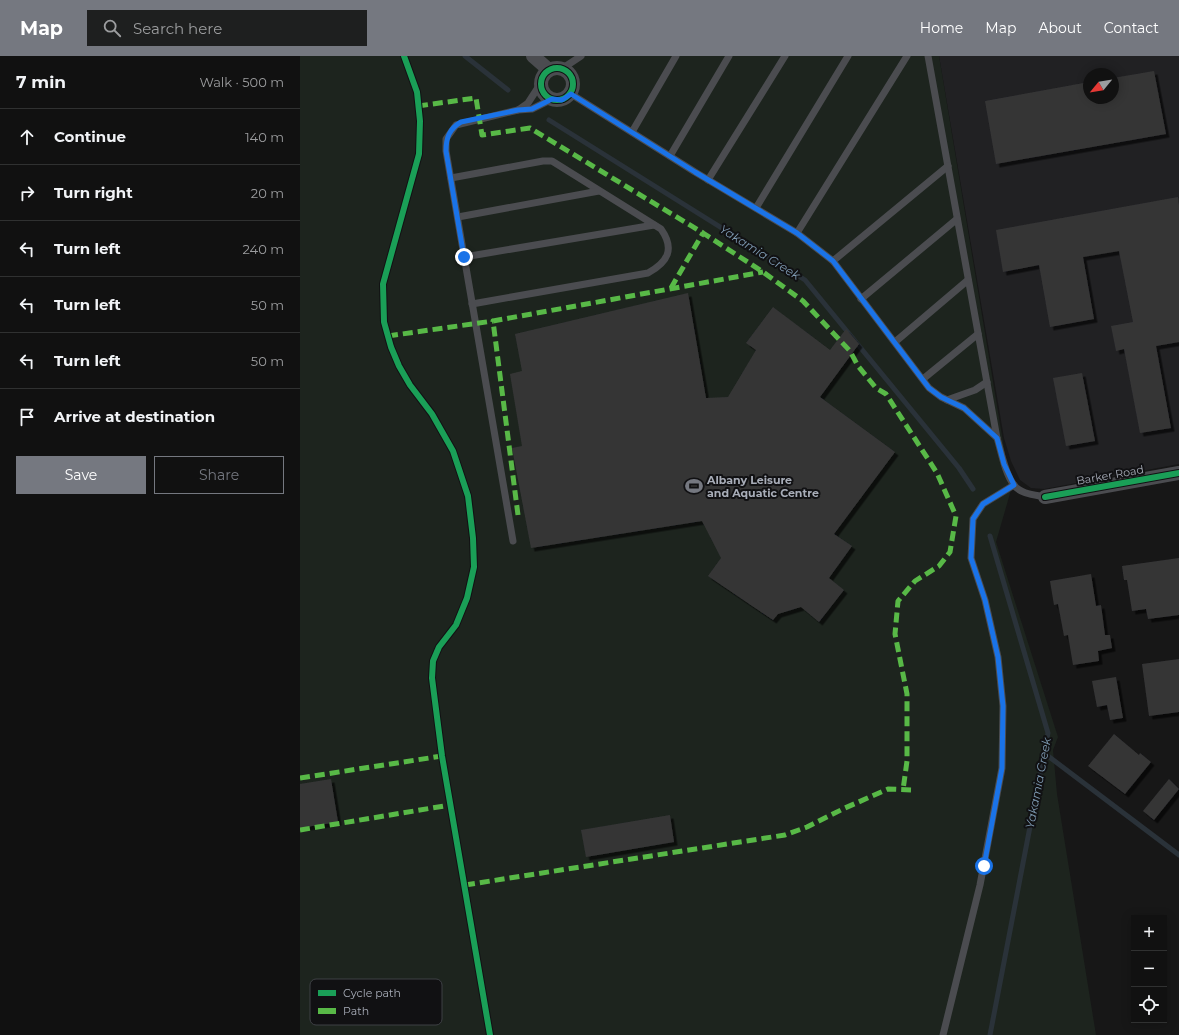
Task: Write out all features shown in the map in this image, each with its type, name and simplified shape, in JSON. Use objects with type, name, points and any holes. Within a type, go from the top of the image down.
[{"type":"street","points":[[533,56],[549,70]]},
{"type":"street","points":[[553,68],[563,68],[571,74],[574,84],[571,94],[562,100],[552,99],[544,93],[541,83],[543,75],[549,70],[553,68]]},
{"type":"street","name":"Barker Road","points":[[1045,497],[1179,473]]},
{"type":"lane","points":[[563,68],[581,56]]},
{"type":"lane","points":[[632,132],[676,56]]},
{"type":"lane","points":[[670,156],[729,56]]},
{"type":"lane","points":[[708,180],[786,56]]},
{"type":"lane","points":[[756,208],[848,56]]},
{"type":"lane","points":[[797,233],[907,56]]},
{"type":"lane","points":[[928,56],[997,438],[1004,464],[1014,485],[1030,494],[1045,497]]},
{"type":"lane","points":[[518,110],[528,103],[541,83]]},
{"type":"lane","points":[[571,94],[708,180],[797,233],[833,261],[929,388],[947,400],[964,408],[997,438]]},
{"type":"lane","points":[[512,541],[464,257],[446,140],[452,129],[461,122],[518,110],[532,109],[552,99]]},
{"type":"lane","points":[[451,178],[542,161],[552,161],[661,229],[666,236],[668,245],[668,255],[659,267],[648,273],[472,304]]},
{"type":"lane","points":[[833,261],[948,166]]},
{"type":"lane","points":[[458,218],[599,191]]},
{"type":"lane","points":[[861,299],[957,219]]},
{"type":"lane","points":[[464,257],[654,225]]},
{"type":"lane","points":[[894,342],[968,280]]},
{"type":"lane","points":[[923,380],[978,334]]},
{"type":"lane","points":[[947,400],[975,390],[986,382]]},
{"type":"lane","points":[[943,1035],[980,885],[1002,768],[1003,706],[998,657],[985,600],[971,558],[973,519],[983,504],[1014,485]]},
{"type":"shaded area","points":[[300,56],[939,56],[1011,490],[996,542],[1058,737],[1053,750],[1057,794],[1096,1035],[300,1035]]},
{"type":"shaded area","points":[[939,56],[1179,56],[1179,464],[1044,489],[1031,488],[1020,480],[1011,461],[1004,438]]},
{"type":"building","points":[[1154,71],[1166,134],[996,164],[985,101],[1083,83],[1083,104],[1119,104],[1119,77]]},
{"type":"building","points":[[1178,197],[1179,342],[1156,346],[1171,428],[1140,433],[1124,349],[1116,351],[1111,326],[1133,322],[1119,251],[1083,257],[1094,319],[1050,327],[1039,265],[1003,272],[996,230]]},
{"type":"building","name":"Albany Leisure and Aquatic Centre","points":[[688,293],[706,398],[728,397],[756,350],[746,343],[773,307],[830,350],[846,329],[859,344],[820,397],[895,452],[834,534],[852,546],[829,578],[844,590],[819,622],[801,607],[778,614],[773,620],[708,576],[721,558],[702,521],[531,548],[512,448],[522,446],[510,374],[522,371],[515,334]]},
{"type":"building","points":[[1082,373],[1095,441],[1066,446],[1053,378]]},
{"type":"building","points":[[1179,558],[1179,615],[1148,619],[1146,609],[1132,611],[1127,580],[1124,580],[1122,566]]},
{"type":"building","points":[[1091,574],[1096,606],[1101,605],[1105,635],[1110,635],[1112,648],[1098,651],[1099,661],[1073,665],[1068,635],[1064,636],[1058,604],[1054,605],[1050,581]]},
{"type":"building","points":[[1179,659],[1179,712],[1149,716],[1142,664]]},
{"type":"building","points":[[1116,677],[1123,718],[1110,720],[1107,705],[1097,707],[1092,681]]},
{"type":"building","points":[[1114,734],[1139,755],[1140,753],[1151,762],[1125,794],[1088,766]]},
{"type":"building","points":[[331,779],[338,822],[300,828],[300,784]]},
{"type":"building","points":[[1169,779],[1179,789],[1154,820],[1143,811]]},
{"type":"building","points":[[670,815],[674,842],[586,857],[581,830]]},
{"type":"waterway","name":"Yakamia Creek","points":[[465,56],[508,90]]},
{"type":"waterway","name":"Yakamia Creek","points":[[549,120],[805,280],[959,468],[973,489]]},
{"type":"waterway","name":"Yakamia Creek","points":[[990,536],[1048,733],[990,1035]]},
{"type":"waterway","points":[[1044,753],[1179,855]]},
{"type":"marked path","points":[[418,106],[476,98],[482,135],[530,128],[703,233],[763,272],[803,301],[850,351],[858,366],[876,388],[886,394],[937,473],[956,516],[950,552],[939,566],[915,581],[898,601],[895,634],[907,694],[907,761],[903,790]]},
{"type":"marked path","points":[[671,288],[703,233]]},
{"type":"marked path","points":[[518,515],[493,321],[763,272]]},
{"type":"marked path","points":[[388,336],[493,321]]},
{"type":"marked path","points":[[300,778],[442,756]]},
{"type":"marked path","points":[[465,885],[785,835],[807,827],[888,789],[911,790]]},
{"type":"marked path","points":[[300,830],[450,805]]},
{"type":"cycle path","points":[[404,56],[417,92],[420,121],[419,154],[383,284],[384,322],[391,347],[399,366],[410,385],[432,414],[453,451],[468,496],[473,538],[474,567],[467,598],[456,625],[439,647],[433,661],[432,678],[442,756],[490,1035]]},
{"type":"cycle path","points":[[554,68],[560,68],[569,72],[573,84],[569,96],[560,100],[554,100],[545,96],[541,87],[541,81],[545,72],[554,68]]},
{"type":"cycle path","points":[[1045,497],[1179,473]]},
{"type":"place","name":"Albany Leisure and Aquatic Centre","points":[[694,486]]},
{"type":"route","points":[[464,257],[446,151],[446,140],[448,134],[461,122],[518,110],[532,109],[552,99],[562,100],[571,94],[695,172],[797,233],[833,261],[929,388],[941,397],[964,408],[997,438],[1004,464],[1014,485],[983,504],[973,519],[971,558],[985,600],[998,657],[1003,706],[1002,768],[984,866]]}]
